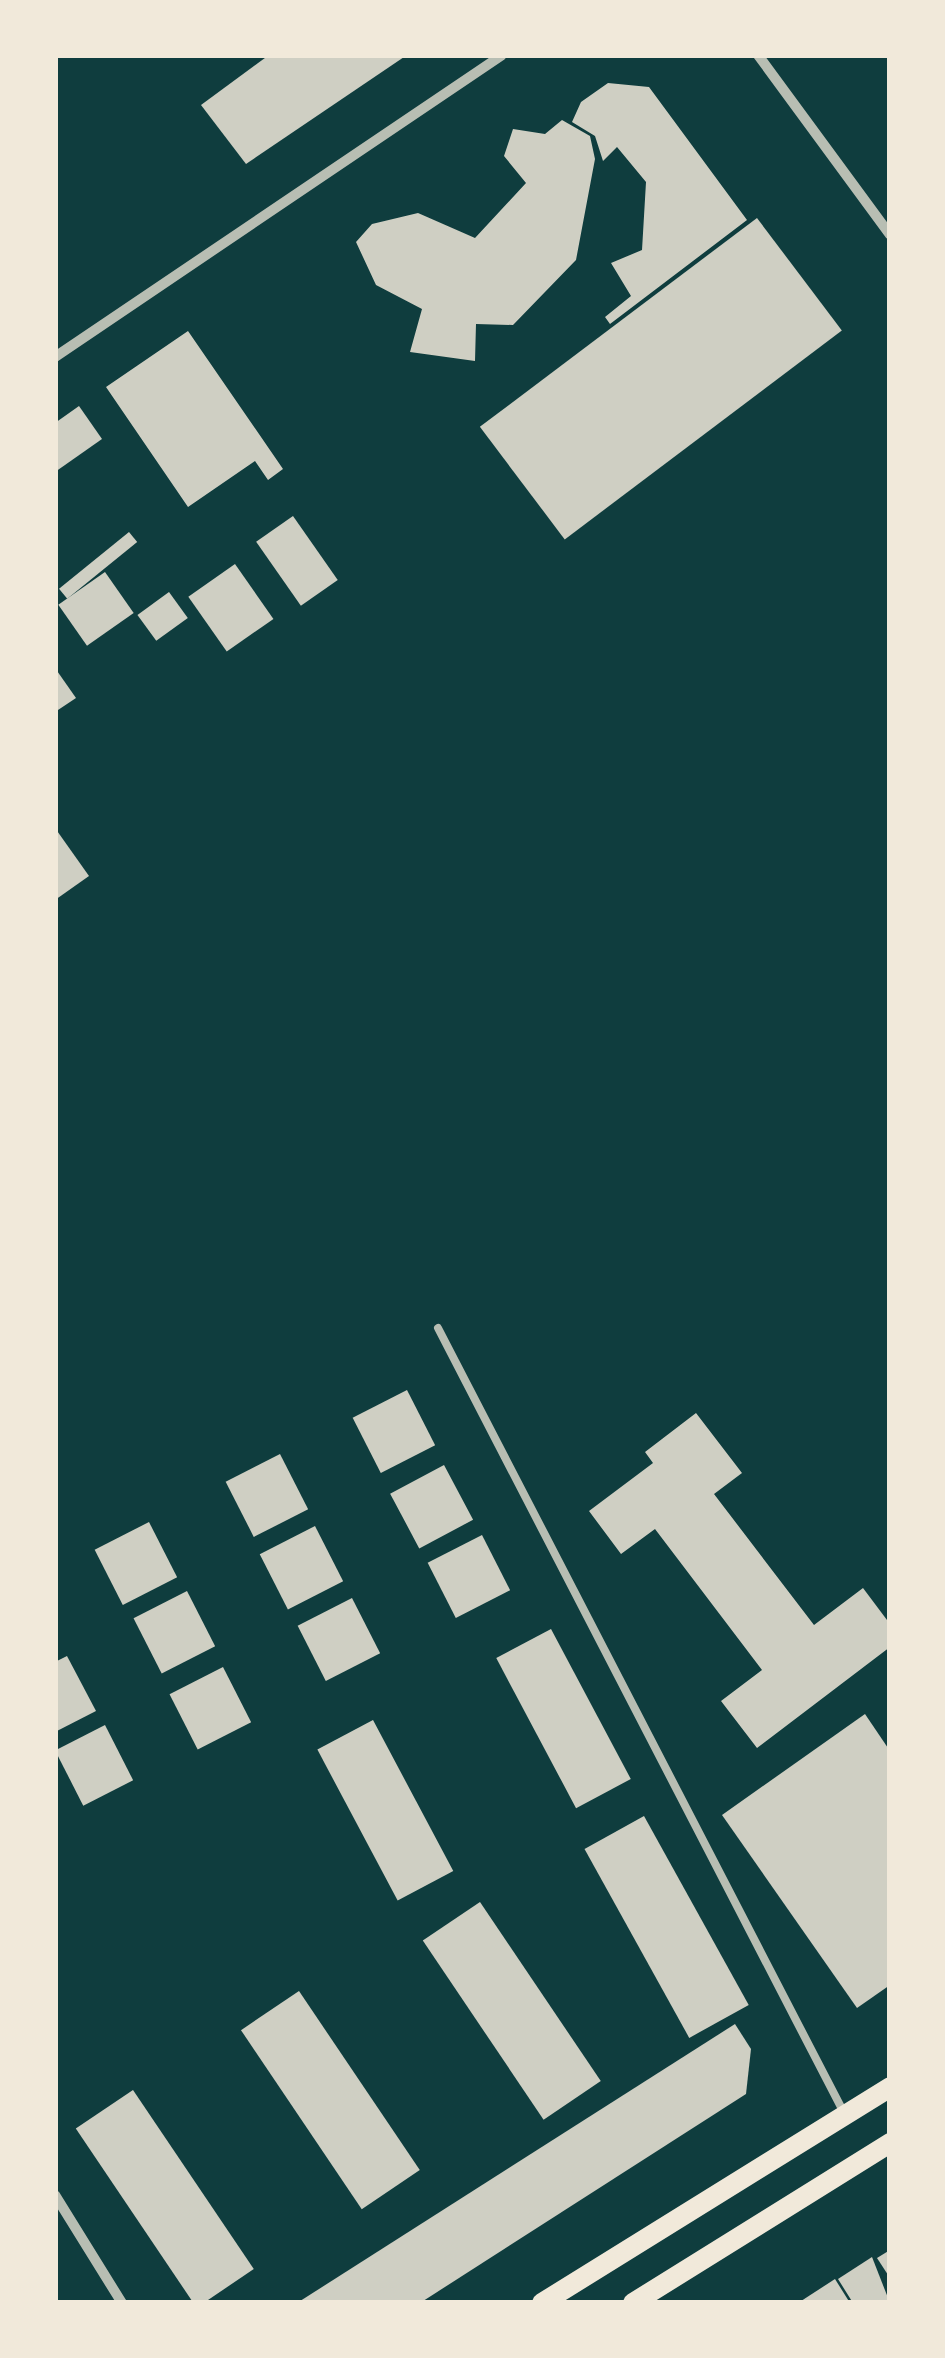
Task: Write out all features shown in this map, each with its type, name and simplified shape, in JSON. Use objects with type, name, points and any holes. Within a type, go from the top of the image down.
[{"type":"main road","points":[[542,2303],[890,2087]]},
{"type":"main road","points":[[633,2303],[890,2143]]},
{"type":"street","points":[[55,358],[502,55]]},
{"type":"street","points":[[758,55],[890,235]]},
{"type":"street","points":[[55,2194],[122,2303]]},
{"type":"lane","points":[[438,1328],[845,2115]]},
{"type":"building","points":[[269,55],[407,55],[246,164],[201,105]]},
{"type":"building","points":[[608,83],[649,87],[747,220],[610,324],[605,317],[631,296],[611,263],[642,250],[646,182],[617,147],[603,161],[595,136],[572,122],[581,102]]},
{"type":"building","points":[[562,120],[590,136],[595,159],[576,260],[513,325],[476,324],[475,361],[410,352],[422,309],[376,285],[356,242],[372,224],[418,213],[475,238],[526,183],[504,156],[513,129],[545,134]]},
{"type":"building","points":[[757,218],[842,331],[565,539],[480,427]]},
{"type":"building","points":[[188,331],[283,469],[268,480],[255,461],[188,507],[106,387]]},
{"type":"building","points":[[79,406],[102,439],[55,472],[55,423]]},
{"type":"building","points":[[293,516],[338,580],[301,606],[256,542]]},
{"type":"building","points":[[129,532],[137,542],[67,599],[59,589]]},
{"type":"building","points":[[235,564],[273,619],[227,652],[188,597]]},
{"type":"building","points":[[105,572],[134,613],[87,646],[58,605]]},
{"type":"building","points":[[169,592],[188,618],[156,641],[137,615]]},
{"type":"building","points":[[55,668],[76,698],[55,712]]},
{"type":"building","points":[[55,828],[89,876],[55,900]]},
{"type":"building","points":[[407,1390],[435,1445],[381,1473],[353,1418]]},
{"type":"building","points":[[696,1413],[742,1473],[714,1494],[814,1625],[863,1588],[890,1624],[890,1647],[757,1748],[721,1701],[762,1670],[655,1529],[621,1554],[589,1511],[653,1463],[645,1452]]},
{"type":"building","points":[[280,1454],[308,1509],[254,1537],[226,1482]]},
{"type":"building","points":[[444,1465],[473,1520],[419,1548],[390,1494]]},
{"type":"building","points":[[149,1522],[177,1577],[123,1605],[95,1550]]},
{"type":"building","points":[[315,1526],[343,1581],[288,1609],[260,1554]]},
{"type":"building","points":[[482,1535],[510,1590],[456,1618],[428,1563]]},
{"type":"building","points":[[187,1591],[215,1646],[162,1673],[134,1618]]},
{"type":"building","points":[[352,1598],[380,1653],[326,1681],[298,1626]]},
{"type":"building","points":[[551,1629],[631,1779],[576,1808],[496,1658]]},
{"type":"building","points":[[67,1656],[96,1711],[55,1732],[55,1662]]},
{"type":"building","points":[[223,1667],[251,1722],[198,1749],[170,1694]]},
{"type":"building","points":[[865,1714],[890,1751],[890,1985],[857,2008],[722,1815]]},
{"type":"building","points":[[373,1720],[453,1871],[398,1901],[317,1750]]},
{"type":"building","points":[[105,1725],[133,1780],[83,1806],[55,1750]]},
{"type":"building","points":[[644,1816],[749,2005],[689,2038],[585,1849]]},
{"type":"building","points":[[480,1902],[601,2081],[544,2120],[423,1941]]},
{"type":"building","points":[[299,1991],[420,2170],[362,2209],[241,2030]]},
{"type":"building","points":[[735,2024],[751,2049],[746,2094],[420,2303],[297,2303]]},
{"type":"building","points":[[133,2090],[254,2269],[203,2303],[193,2303],[76,2129]]},
{"type":"building","points":[[890,2250],[890,2278],[877,2258]]},
{"type":"building","points":[[872,2257],[890,2303],[853,2303],[838,2279]]},
{"type":"building","points":[[835,2279],[850,2303],[798,2303]]}]
